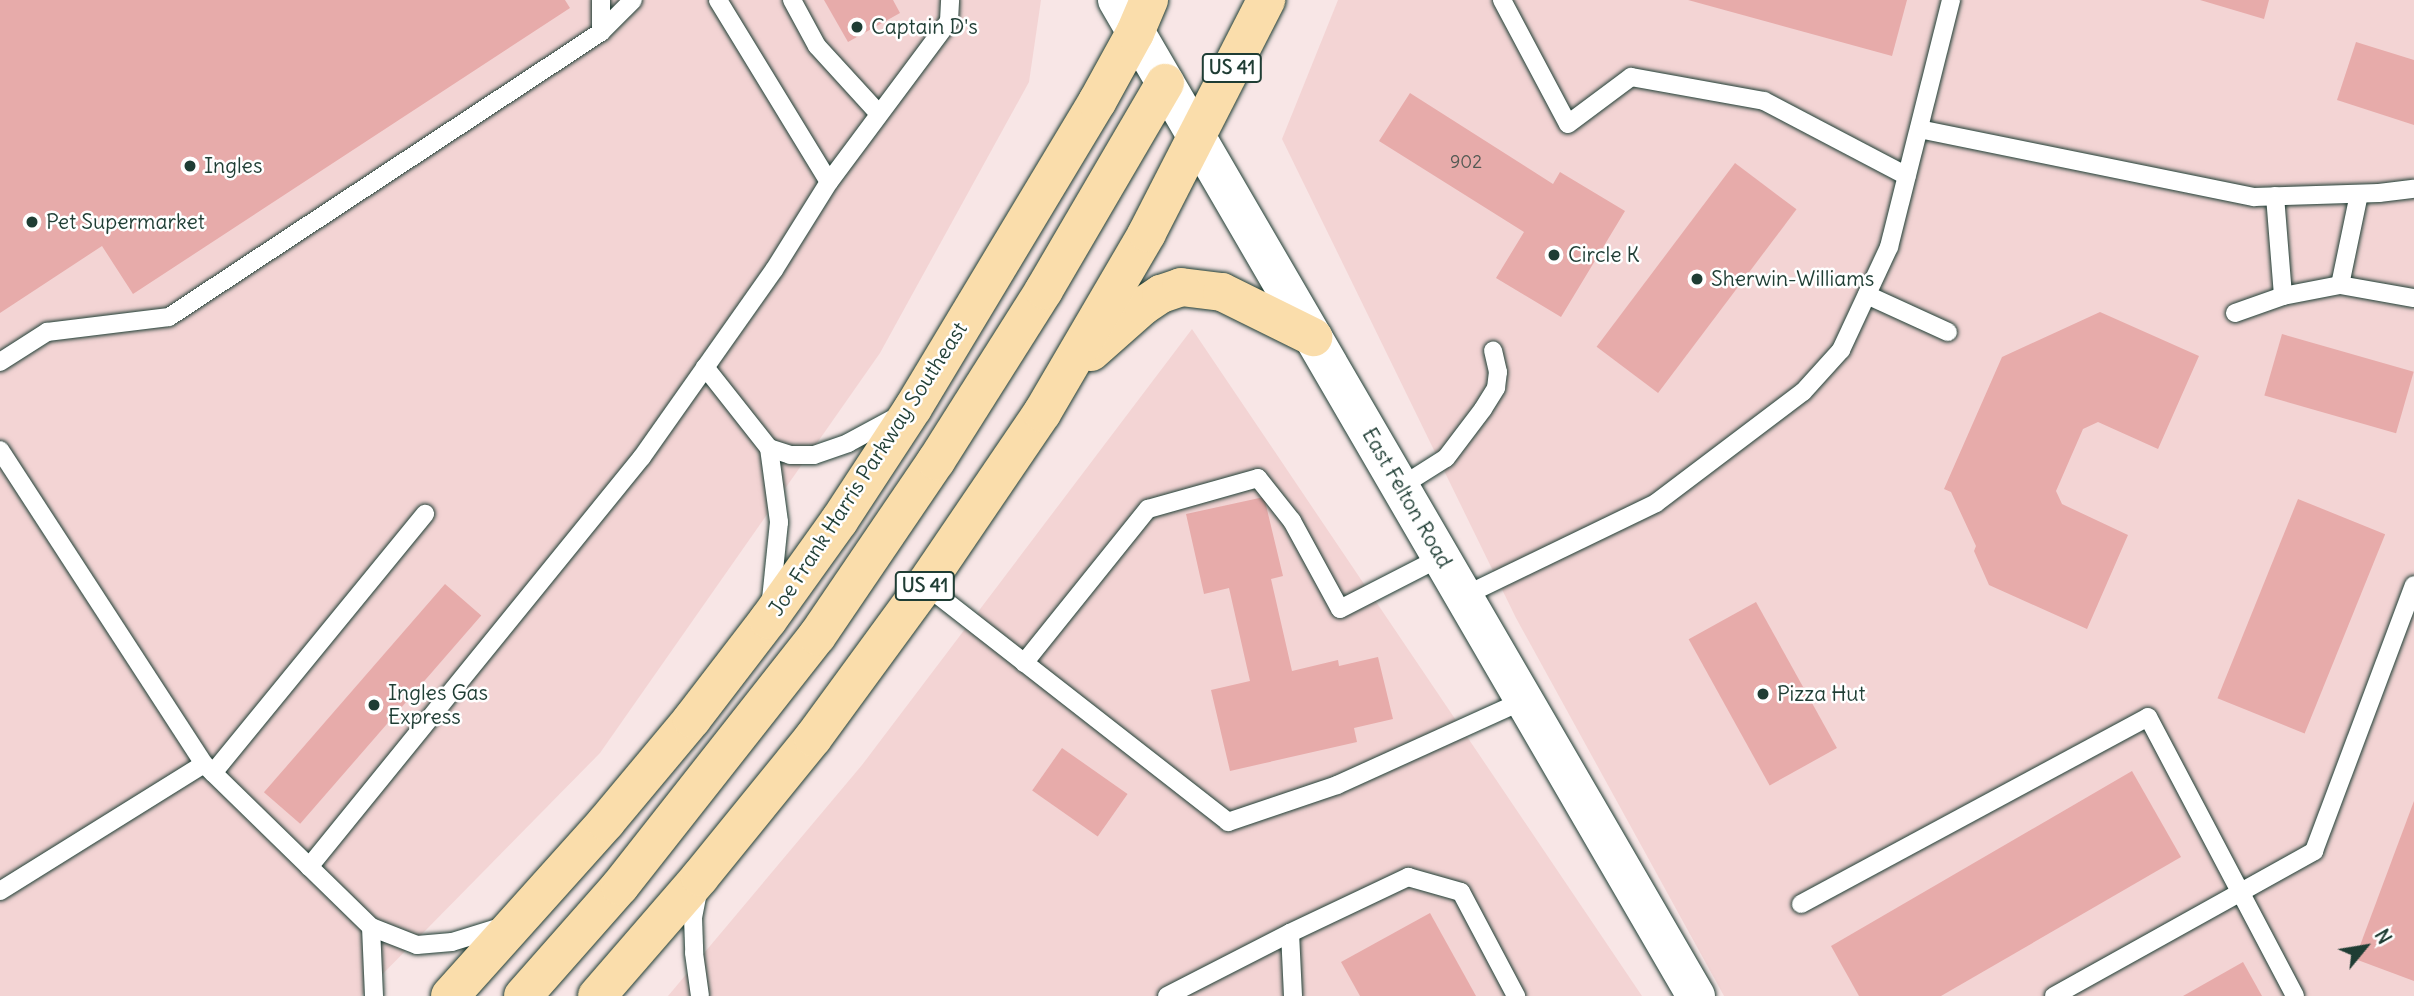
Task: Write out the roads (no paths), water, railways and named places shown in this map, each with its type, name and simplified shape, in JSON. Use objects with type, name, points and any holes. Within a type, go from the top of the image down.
[{"type":"main road","name":"US 41","points":[[597,996],[700,877],[813,738],[925,586],[1063,377],[1147,233],[1266,0]]},
{"type":"main road","name":"Joe Frank Harris Parkway Southeast","points":[[450,996],[632,791],[768,620],[913,408],[1142,16]]},
{"type":"main road","points":[[523,996],[620,886],[817,636],[936,461],[1044,290],[1165,83]]},
{"type":"main road","points":[[1063,377],[1143,306],[1161,294],[1181,287],[1222,292],[1313,337]]},
{"type":"street","name":"East Felton Road","points":[[1117,0],[1142,16],[1165,83],[1524,700],[1689,994]]},
{"type":"lane","points":[[601,0],[601,32]]},
{"type":"lane","points":[[0,362],[47,332],[169,317],[601,32],[634,0]]},
{"type":"lane","points":[[718,0],[829,182]]},
{"type":"lane","points":[[792,0],[817,47],[879,114]]},
{"type":"lane","points":[[309,867],[642,457],[774,270],[829,182],[949,21],[950,0]]},
{"type":"lane","points":[[1502,0],[1568,124],[1631,77],[1764,101],[1907,176]]},
{"type":"lane","points":[[1464,596],[1656,503],[1803,392],[1841,350],[1889,247],[1951,0]]},
{"type":"lane","points":[[1919,129],[2254,197],[2359,194],[2414,189]]},
{"type":"lane","points":[[2340,285],[2359,194]]},
{"type":"lane","points":[[2275,196],[2283,296]]},
{"type":"lane","points":[[2235,313],[2283,296],[2340,285],[2414,298]]},
{"type":"lane","points":[[1867,295],[1948,332]]},
{"type":"lane","points":[[1400,486],[1446,458],[1483,409],[1496,388],[1497,372],[1493,351]]},
{"type":"lane","points":[[705,367],[769,447],[790,455],[814,455],[848,443],[913,408]]},
{"type":"lane","points":[[768,620],[779,522],[769,447]]},
{"type":"lane","points":[[0,450],[209,769],[371,927],[417,946],[452,942],[518,922]]},
{"type":"lane","points":[[1024,663],[1148,509],[1258,478],[1292,521],[1340,609],[1441,557]]},
{"type":"lane","points":[[0,891],[209,769],[425,514]]},
{"type":"lane","points":[[2054,996],[2314,851],[2414,585]]},
{"type":"lane","points":[[925,586],[1228,822],[1337,785],[1524,700]]},
{"type":"lane","points":[[1801,904],[2148,717],[2295,996]]},
{"type":"lane","points":[[700,877],[693,917],[694,953],[700,996]]},
{"type":"lane","points":[[1167,996],[1408,877],[1461,891],[1516,996]]},
{"type":"lane","points":[[371,927],[374,996]]},
{"type":"lane","points":[[1290,933],[1293,996]]},
{"type":"place","name":"Captain D's","points":[[857,27]]},
{"type":"place","name":"Ingles","points":[[190,166]]},
{"type":"place","name":"Pet Supermarket","points":[[32,222]]},
{"type":"place","name":"Circle K","points":[[1554,255]]},
{"type":"place","name":"Sherwin-Williams","points":[[1697,279]]},
{"type":"place","name":"Pizza Hut","points":[[1763,694]]},
{"type":"place","name":"Ingles Gas Express","points":[[374,705]]}]
